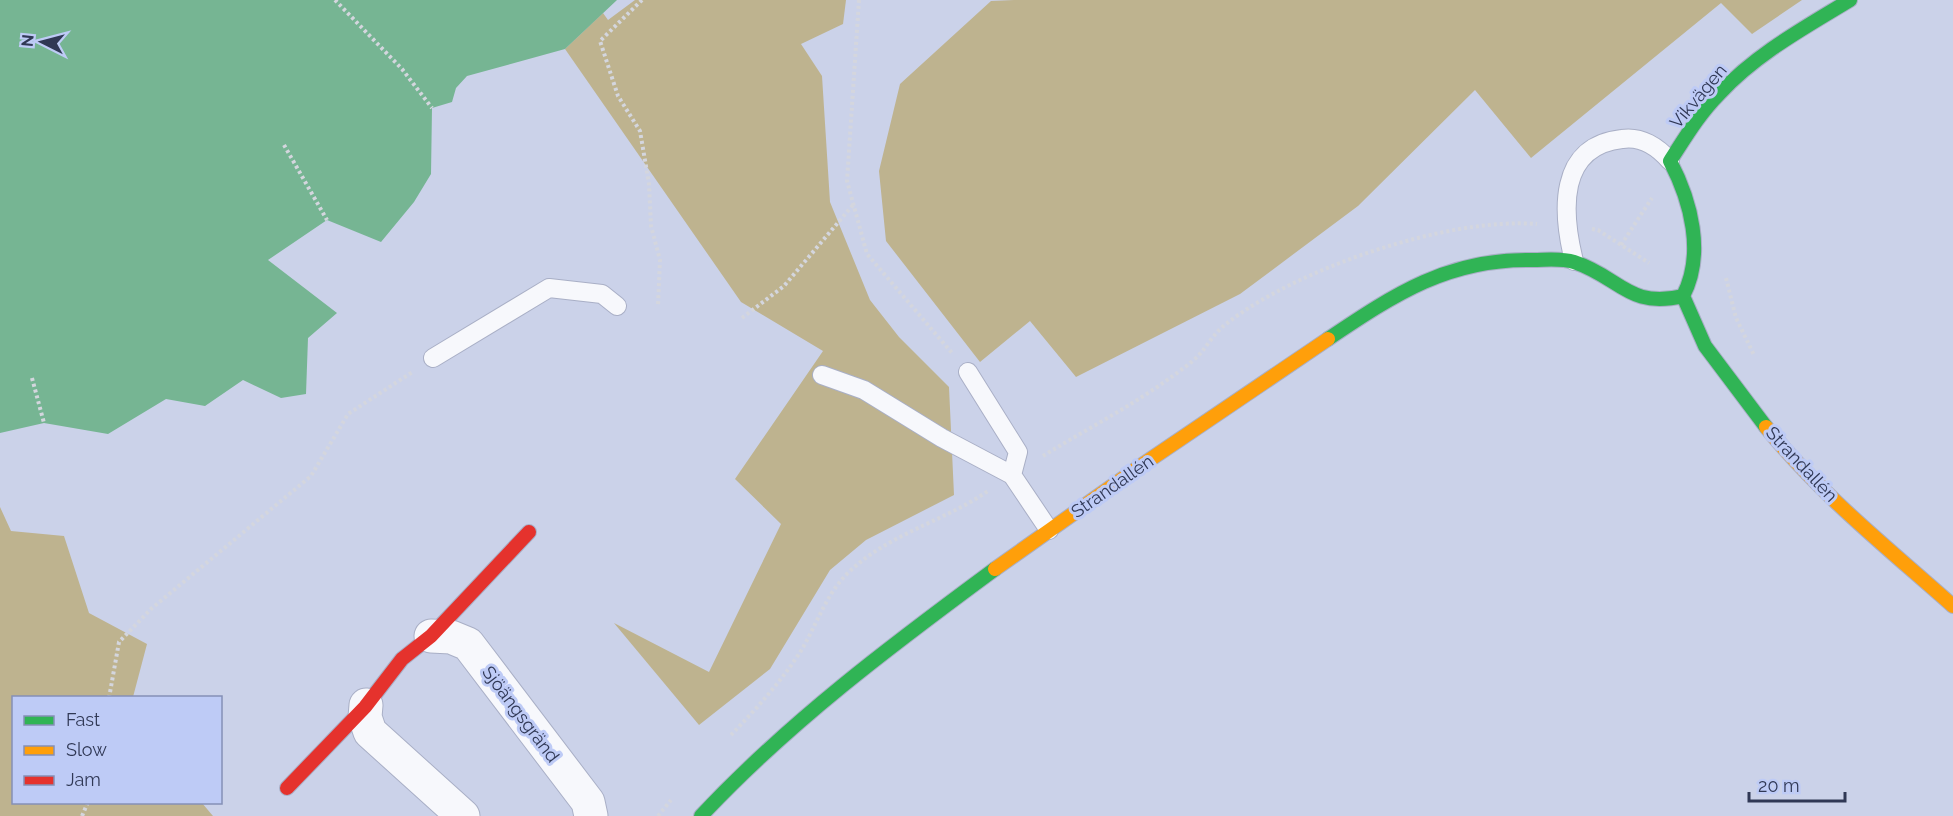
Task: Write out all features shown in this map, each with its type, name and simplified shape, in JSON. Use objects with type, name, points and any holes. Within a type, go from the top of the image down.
[{"type":"street","name":"Vikvägen","points":[[1670,161],[1694,124],[1723,88],[1761,55],[1850,0]]},
{"type":"street","points":[[1670,161],[1680,183],[1695,254],[1693,280],[1683,296]]},
{"type":"street","name":"Strandallén","points":[[701,816],[734,780],[789,729],[939,611],[1049,530],[1384,301],[1416,282],[1448,270],[1485,261],[1518,259],[1574,261],[1648,301],[1665,303],[1683,296],[1705,346],[1731,383],[1787,453],[1839,505],[1953,606]]},
{"type":"street","points":[[287,788],[366,705],[386,676],[415,645],[431,636],[529,532]]},
{"type":"street","name":"Sjöängsgränd","points":[[431,636],[451,637],[468,644],[588,802],[591,816]]},
{"type":"street","points":[[366,705],[365,717],[370,732],[463,816]]},
{"type":"lane","points":[[1574,261],[1566,227],[1567,197],[1574,170],[1589,148],[1605,141],[1630,138],[1649,143],[1663,152],[1670,161]]},
{"type":"lane","points":[[433,358],[549,288],[602,294],[617,306]]},
{"type":"lane","points":[[968,372],[1018,452],[1012,475]]},
{"type":"lane","points":[[822,375],[864,390],[942,438],[1012,475],[1049,530]]},
{"type":"path","points":[[335,0],[402,69],[432,108]]},
{"type":"path","points":[[642,0],[600,41],[618,96],[640,131],[649,184],[651,226],[660,260],[658,305]]},
{"type":"path","points":[[859,0],[847,181],[867,254],[968,372]]},
{"type":"path","points":[[284,145],[327,220]]},
{"type":"path","points":[[1621,245],[1659,187],[1670,161]]},
{"type":"path","points":[[742,318],[784,286],[853,205]]},
{"type":"path","points":[[1724,272],[1736,318],[1757,360]]},
{"type":"path","points":[[109,696],[119,642],[151,609],[311,476],[348,414],[433,358]]},
{"type":"path","points":[[32,378],[44,423]]},
{"type":"shaded area","points":[[0,0],[617,0],[565,49],[467,76],[456,88],[452,102],[432,108],[431,174],[414,202],[381,242],[327,220],[268,260],[337,313],[308,338],[306,394],[281,398],[243,380],[205,406],[166,399],[108,434],[44,423],[0,433]]},
{"type":"shaded area","points":[[635,0],[846,0],[843,24],[801,44],[822,76],[830,202],[870,300],[899,337],[949,387],[954,495],[866,540],[830,570],[770,669],[699,725],[614,623],[709,672],[781,524],[735,479],[823,351],[741,302],[565,49],[603,13],[608,20]]},
{"type":"shaded area","points":[[1802,0],[1752,34],[1721,3],[1531,158],[1475,90],[1358,206],[1240,294],[1076,377],[1030,321],[980,362],[886,241],[879,171],[900,84],[991,1]]},
{"type":"shaded area","points":[[0,507],[11,531],[64,536],[89,613],[147,644],[133,696],[12,696],[12,804],[203,804],[213,816],[0,816]]},
{"type":"traffic: fast","points":[[1683,296],[1690,280],[1693,263],[1693,228],[1684,193],[1670,161],[1705,110],[1733,80],[1781,42],[1850,0]]},
{"type":"traffic: fast","points":[[1328,339],[1376,307],[1449,272],[1503,261],[1574,262],[1590,268],[1636,295],[1664,299],[1683,296],[1705,346],[1766,427]]},
{"type":"traffic: fast","points":[[701,816],[770,748],[842,686],[995,569]]},
{"type":"traffic: slow","points":[[995,569],[1142,465],[1328,339]]},
{"type":"traffic: slow","points":[[1766,427],[1832,498],[1953,606]]},
{"type":"traffic: jam","points":[[287,788],[365,707],[402,659],[431,636],[529,532]]}]
